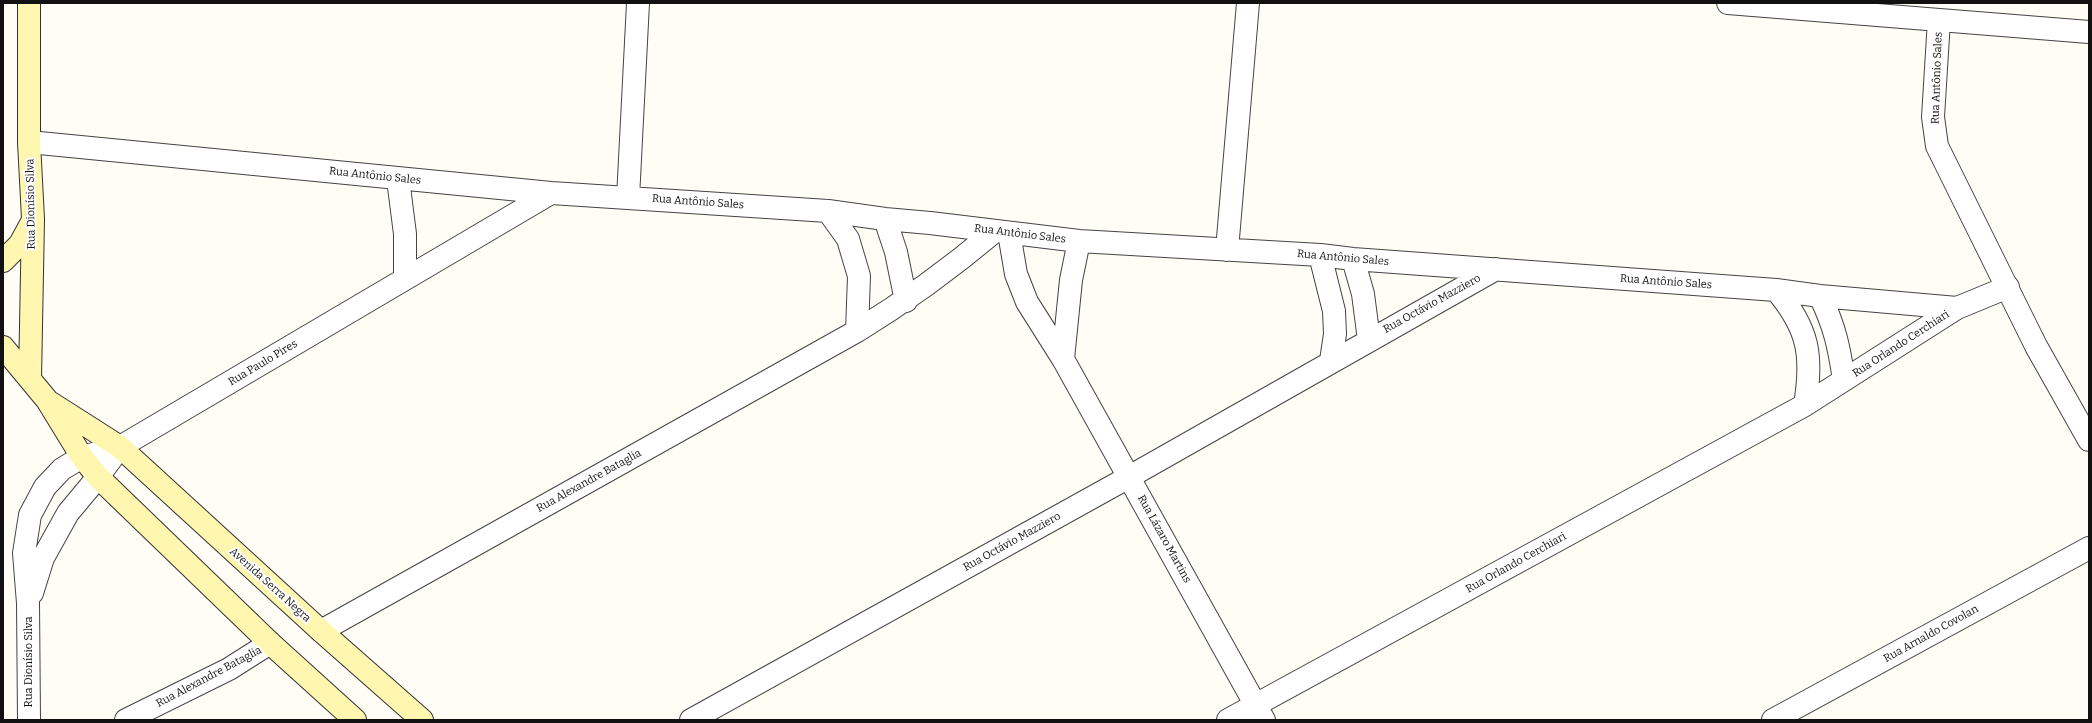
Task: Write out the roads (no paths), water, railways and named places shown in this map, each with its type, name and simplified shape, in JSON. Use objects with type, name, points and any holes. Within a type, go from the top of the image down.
[{"type":"street","name":"Rua Dionísio Silva","points":[[29,3],[29,142],[33,219],[30,379]]},
{"type":"street","points":[[628,198],[638,3]]},
{"type":"street","points":[[1227,250],[1248,3]]},
{"type":"street","points":[[1728,3],[2089,32]]},
{"type":"street","name":"Rua Antônio Sales","points":[[1939,20],[1933,117],[1937,146],[2036,346],[2089,440]]},
{"type":"street","name":"Rua Antônio Sales","points":[[29,142],[552,193],[828,211],[1079,241],[1320,255],[1353,260],[1776,290],[1820,296],[1957,308],[2008,287]]},
{"type":"street","points":[[398,179],[405,234],[405,278]]},
{"type":"street","name":"Rua Paulo Pires","points":[[120,447],[405,278],[552,193]]},
{"type":"street","points":[[828,211],[848,239],[859,276],[857,331]]},
{"type":"street","points":[[3,261],[20,244],[33,219]]},
{"type":"street","points":[[885,219],[896,252],[906,301]]},
{"type":"street","name":"Rua Alexandre Bataglia","points":[[321,631],[857,331],[906,301],[1002,232]]},
{"type":"street","name":"Rua Lázaro Martins","points":[[1002,232],[1027,302],[1063,359],[1260,712]]},
{"type":"street","points":[[1063,359],[1071,280],[1079,241]]},
{"type":"street","points":[[1320,255],[1334,311],[1335,334],[1331,361]]},
{"type":"street","name":"Rua Octávio Mazziero","points":[[1353,260],[1363,294],[1369,340]]},
{"type":"street","name":"Rua Octávio Mazziero","points":[[691,720],[1129,477],[1331,361],[1496,269]]},
{"type":"street","points":[[1776,290],[1790,307],[1803,334],[1809,354],[1809,376],[1805,406]]},
{"type":"street","name":"Rua Orlando Cerchiari","points":[[1820,296],[1833,323],[1837,337],[1844,380]]},
{"type":"street","name":"Rua Orlando Cerchiari","points":[[1228,720],[1260,712],[1805,406],[1957,308]]},
{"type":"street","points":[[3,347],[47,400],[82,457],[98,477],[270,643],[355,720]]},
{"type":"street","points":[[47,400],[120,447]]},
{"type":"street","name":"Rua Dionísio Silva","points":[[29,720],[28,603],[24,553],[30,515],[45,487],[62,469],[82,457],[120,447]]},
{"type":"street","name":"Rua Dionísio Silva","points":[[28,603],[43,558],[55,534],[68,513],[98,477],[120,447]]},
{"type":"street","name":"Avenida Serra Negra","points":[[120,447],[321,631],[422,720]]},
{"type":"street","name":"Rua Arnaldo Covolan","points":[[1773,720],[2089,548]]},
{"type":"street","name":"Rua Alexandre Bataglia","points":[[126,720],[229,668],[270,643]]}]
